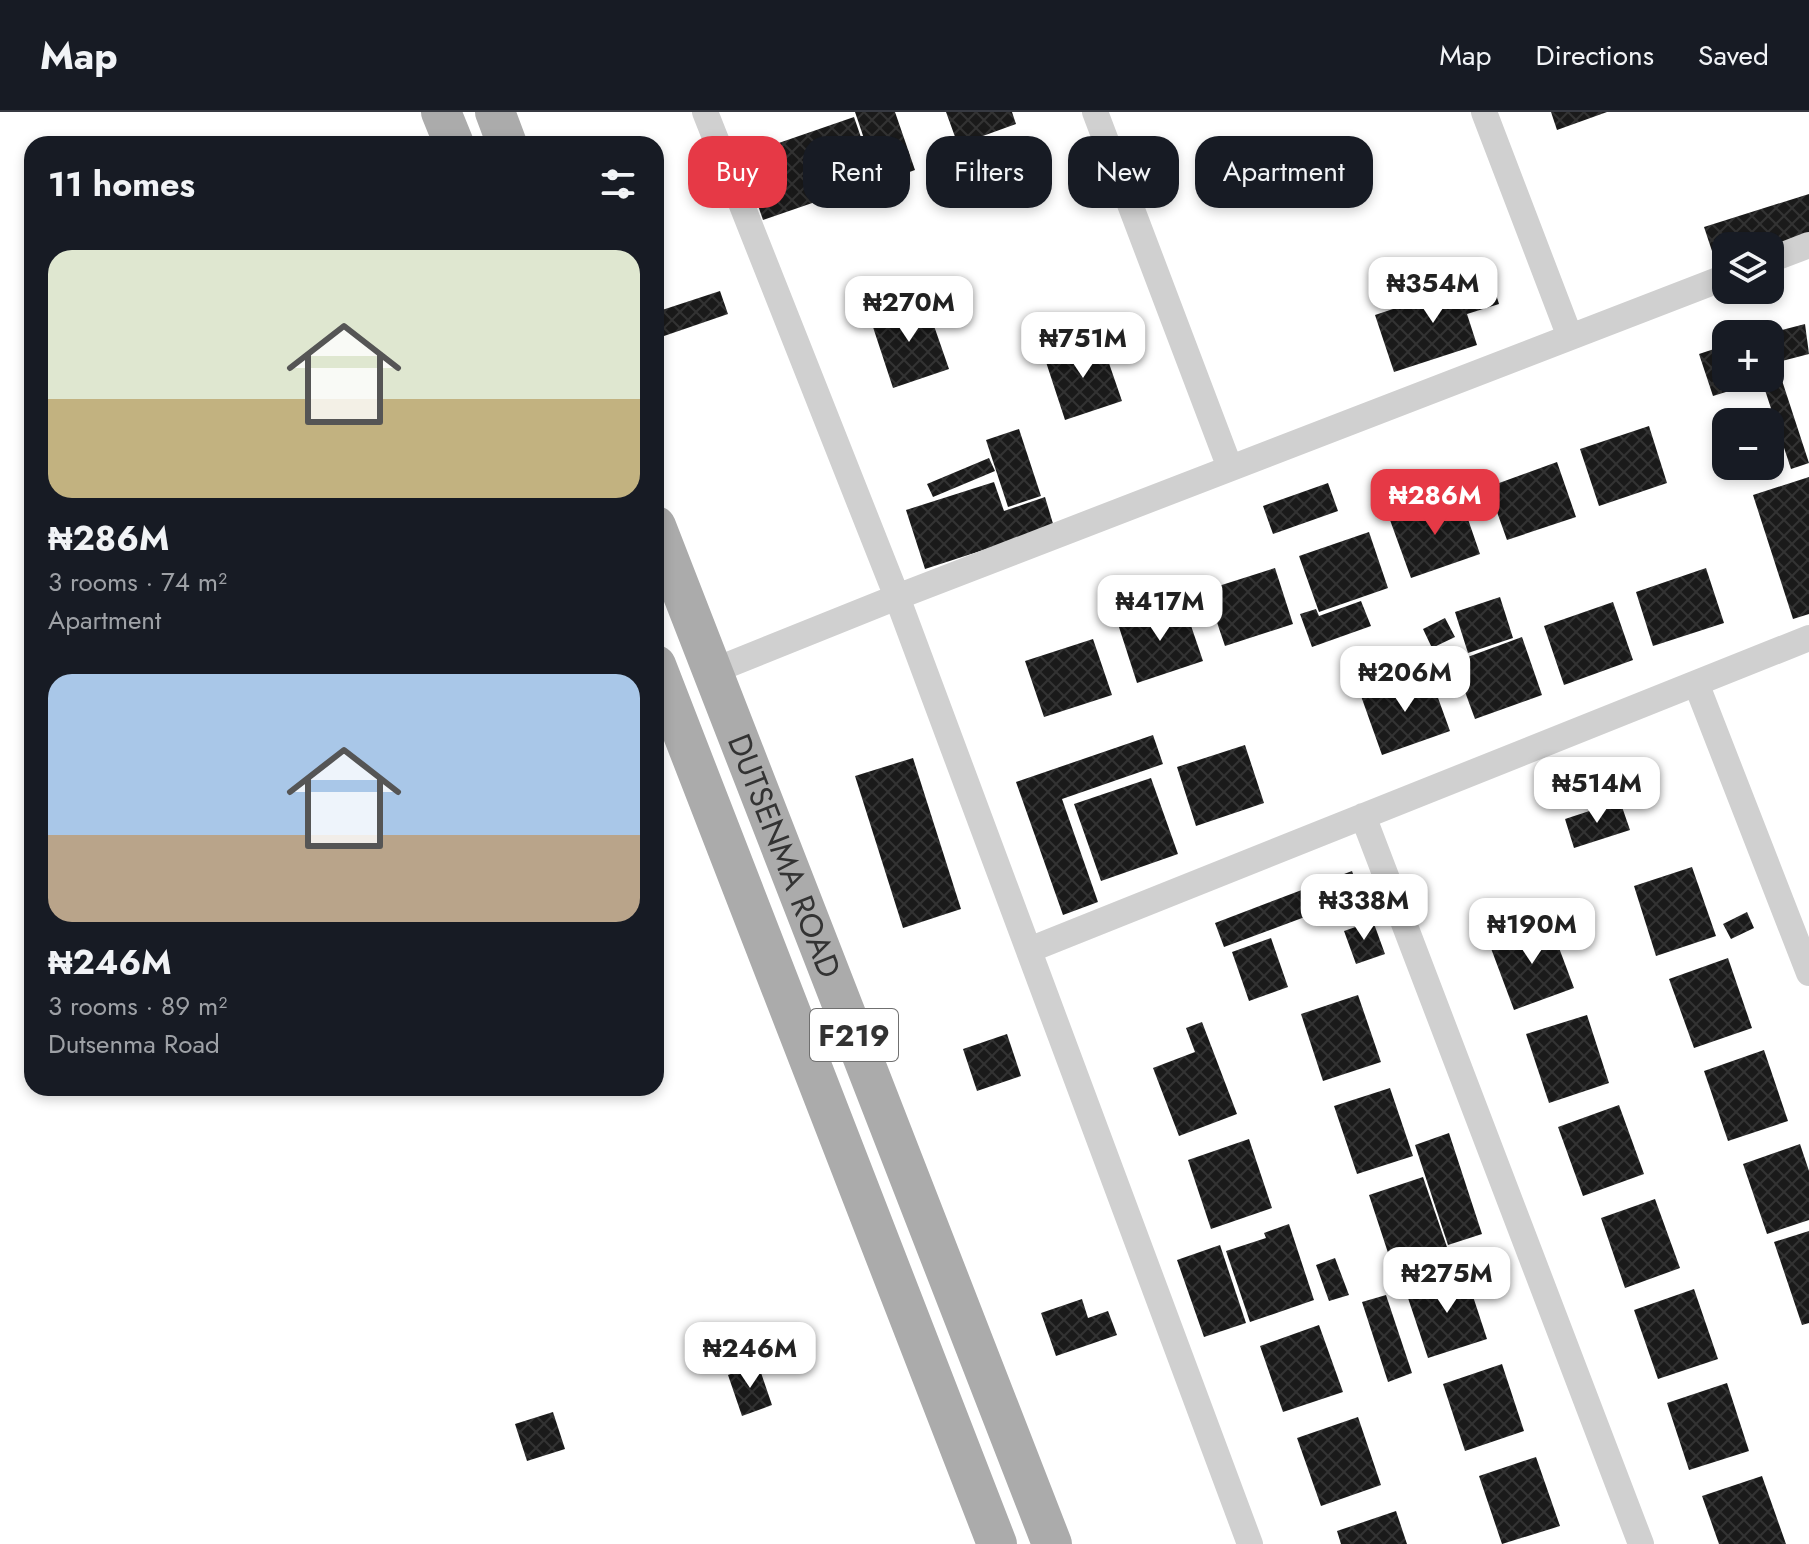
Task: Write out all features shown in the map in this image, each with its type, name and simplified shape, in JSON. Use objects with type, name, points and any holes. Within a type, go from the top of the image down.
[{"type":"main road","points":[[441,112],[451,136]]},
{"type":"main road","points":[[495,112],[504,136]]},
{"type":"main road","name":"DUTSENMA ROAD","points":[[664,546],[1052,1544]]},
{"type":"main road","name":"DUTSENMA ROAD","points":[[664,686],[997,1544]]},
{"type":"street","points":[[705,112],[897,597],[1250,1544]]},
{"type":"street","points":[[1095,112],[1230,468]]},
{"type":"street","points":[[1484,112],[1570,337]]},
{"type":"street","points":[[1784,255],[1809,245]]},
{"type":"street","points":[[713,671],[1712,282]]},
{"type":"street","points":[[1029,950],[1809,638]]},
{"type":"street","points":[[1696,683],[1809,973]]},
{"type":"street","points":[[1363,816],[1641,1544]]},
{"type":"building","points":[[855,112],[895,112],[903,136],[863,136]]},
{"type":"building","points":[[946,112],[1012,112],[1016,124],[983,136],[955,136]]},
{"type":"building","points":[[1551,112],[1607,112],[1557,130]]},
{"type":"building","points":[[854,117],[861,136],[803,136],[803,206],[763,220],[759,208],[787,208],[787,140]]},
{"type":"building","points":[[910,156],[915,170],[910,172]]},
{"type":"building","points":[[1809,194],[1809,236],[1784,244],[1784,232],[1712,232],[1712,251],[1704,227]]},
{"type":"building","points":[[1492,281],[1499,304],[1467,314],[1477,345],[1394,372],[1375,315],[1459,287],[1461,291]]},
{"type":"building","points":[[720,291],[728,314],[664,336],[664,309]]},
{"type":"building","points":[[925,300],[949,369],[893,388],[870,318]]},
{"type":"building","points":[[1805,324],[1809,354],[1784,360],[1784,329]]},
{"type":"building","points":[[1101,340],[1122,401],[1065,420],[1045,359]]},
{"type":"building","points":[[1712,350],[1712,392],[1726,392],[1713,396],[1699,354]]},
{"type":"building","points":[[1784,387],[1809,463],[1791,469],[1784,448],[1784,408],[1771,408],[1766,392],[1784,392]]},
{"type":"building","points":[[1649,426],[1667,483],[1599,506],[1580,449]]},
{"type":"building","points":[[1019,429],[1041,496],[1008,507],[986,440]]},
{"type":"building","points":[[989,458],[995,471],[933,497],[927,484]]},
{"type":"building","points":[[1557,462],[1576,517],[1507,540],[1488,487]]},
{"type":"building","points":[[1809,477],[1809,614],[1793,619],[1753,495]]},
{"type":"building","points":[[994,482],[1004,511],[1045,497],[1054,527],[925,569],[906,510]]},
{"type":"building","points":[[1328,483],[1338,511],[1273,534],[1263,506]]},
{"type":"building","points":[[1460,496],[1480,554],[1411,578],[1390,520]]},
{"type":"building","points":[[1369,532],[1388,588],[1319,612],[1299,556]]},
{"type":"building","points":[[1275,568],[1293,624],[1225,646],[1206,590]]},
{"type":"building","points":[[1706,568],[1724,623],[1653,646],[1636,592]]},
{"type":"building","points":[[1500,597],[1513,638],[1468,653],[1455,612]]},
{"type":"building","points":[[1361,601],[1371,626],[1312,647],[1300,614],[1316,609],[1319,616]]},
{"type":"building","points":[[1183,602],[1203,661],[1137,683],[1118,624]]},
{"type":"building","points":[[1613,602],[1633,660],[1564,685],[1544,626]]},
{"type":"building","points":[[1445,618],[1455,637],[1432,648],[1423,629]]},
{"type":"building","points":[[1522,637],[1542,695],[1475,719],[1454,662]]},
{"type":"building","points":[[1093,639],[1112,695],[1044,717],[1025,661]]},
{"type":"building","points":[[1429,673],[1450,731],[1382,755],[1361,696]]},
{"type":"building","points":[[1153,735],[1163,764],[1062,799],[1098,902],[1063,915],[1016,782]]},
{"type":"building","points":[[1245,745],[1264,803],[1196,826],[1177,767]]},
{"type":"building","points":[[913,758],[961,909],[903,928],[855,776]]},
{"type":"building","points":[[1151,778],[1178,854],[1101,881],[1074,804]]},
{"type":"building","points":[[1620,801],[1630,830],[1574,848],[1565,819]]},
{"type":"building","points":[[1692,867],[1716,936],[1656,956],[1634,886]]},
{"type":"building","points":[[1352,871],[1361,896],[1224,947],[1215,923]]},
{"type":"building","points":[[1747,912],[1754,928],[1731,939],[1723,924]]},
{"type":"building","points":[[1373,921],[1385,954],[1356,964],[1344,931]]},
{"type":"building","points":[[1549,921],[1574,988],[1514,1010],[1489,943]]},
{"type":"building","points":[[1271,938],[1288,987],[1249,1001],[1232,952]]},
{"type":"building","points":[[1728,958],[1752,1028],[1694,1048],[1669,979]]},
{"type":"building","points":[[1358,995],[1381,1062],[1323,1081],[1301,1014]]},
{"type":"building","points":[[1587,1015],[1609,1083],[1549,1103],[1526,1034]]},
{"type":"building","points":[[1202,1022],[1237,1114],[1179,1136],[1153,1068],[1195,1052],[1186,1028]]},
{"type":"building","points":[[1007,1034],[1021,1076],[977,1091],[963,1049]]},
{"type":"building","points":[[1764,1050],[1788,1121],[1728,1141],[1704,1071]]},
{"type":"building","points":[[1390,1088],[1413,1156],[1357,1174],[1334,1106]]},
{"type":"building","points":[[1619,1105],[1644,1174],[1583,1196],[1558,1127]]},
{"type":"building","points":[[1449,1133],[1482,1234],[1448,1245],[1415,1145]]},
{"type":"building","points":[[1249,1139],[1272,1208],[1211,1229],[1188,1160]]},
{"type":"building","points":[[1800,1144],[1809,1171],[1809,1220],[1767,1234],[1743,1164]]},
{"type":"building","points":[[1423,1177],[1448,1250],[1393,1268],[1369,1195]]},
{"type":"building","points":[[1655,1199],[1680,1268],[1625,1288],[1601,1218]]},
{"type":"building","points":[[1289,1224],[1314,1300],[1250,1322],[1226,1251],[1266,1238],[1264,1233]]},
{"type":"building","points":[[1809,1231],[1809,1323],[1802,1325],[1774,1242]]},
{"type":"building","points":[[1220,1245],[1246,1323],[1204,1337],[1177,1260]]},
{"type":"building","points":[[1335,1258],[1349,1295],[1329,1301],[1316,1265]]},
{"type":"building","points":[[1465,1272],[1487,1339],[1428,1358],[1406,1292]]},
{"type":"building","points":[[1694,1289],[1718,1359],[1658,1379],[1634,1310]]},
{"type":"building","points":[[1386,1295],[1412,1373],[1388,1382],[1362,1302]]},
{"type":"building","points":[[1082,1299],[1088,1318],[1108,1311],[1117,1335],[1056,1356],[1041,1313]]},
{"type":"building","points":[[1319,1325],[1343,1392],[1283,1412],[1260,1346]]},
{"type":"building","points":[[758,1364],[772,1405],[742,1416],[728,1375]]},
{"type":"building","points":[[1502,1364],[1524,1431],[1465,1451],[1443,1384]]},
{"type":"building","points":[[1727,1383],[1749,1451],[1689,1470],[1667,1403]]},
{"type":"building","points":[[553,1412],[565,1449],[527,1461],[515,1424]]},
{"type":"building","points":[[1358,1417],[1381,1485],[1321,1506],[1297,1438]]},
{"type":"building","points":[[1536,1457],[1560,1526],[1502,1544],[1479,1476]]},
{"type":"building","points":[[1762,1476],[1786,1544],[1719,1544],[1702,1496]]},
{"type":"building","points":[[1396,1511],[1407,1544],[1341,1544],[1337,1531]]}]
